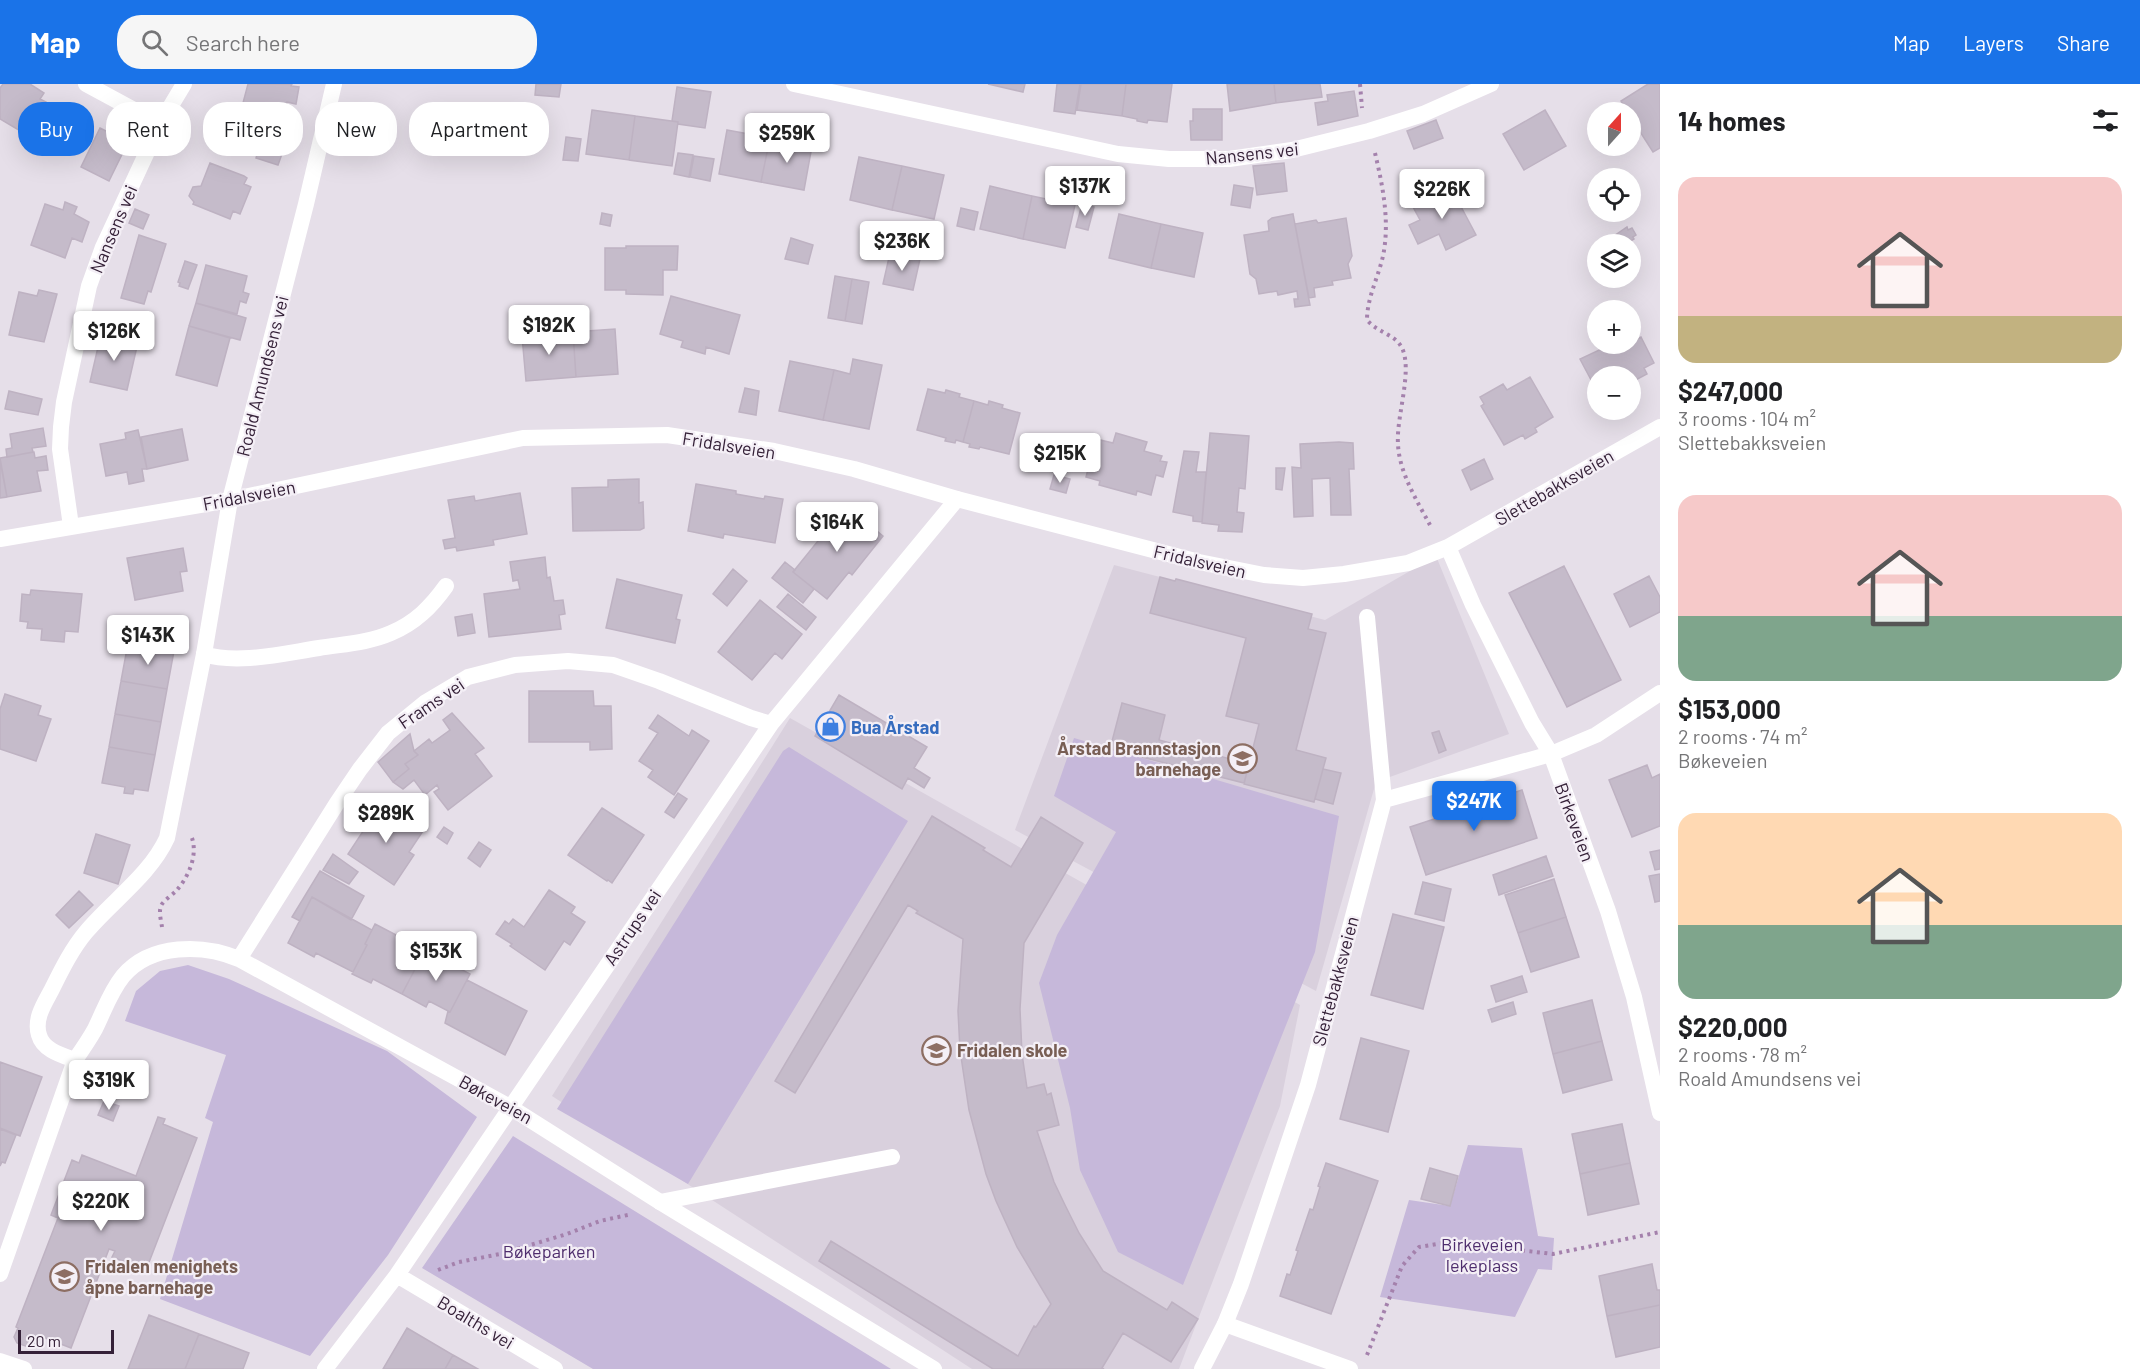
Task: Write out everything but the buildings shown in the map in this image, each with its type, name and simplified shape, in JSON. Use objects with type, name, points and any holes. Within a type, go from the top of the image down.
[{"type":"street","points":[[86,84],[119,102]]},
{"type":"street","name":"Nansens vei","points":[[173,102],[184,84]]},
{"type":"street","name":"Roald Amundsens vei","points":[[75,1060],[50,1050],[39,1036],[38,1022],[42,1009],[71,951],[145,870],[164,844],[187,745],[231,500],[334,84]]},
{"type":"street","name":"Nansens vei","points":[[794,84],[1118,154],[1169,159],[1217,159],[1292,150],[1369,131],[1423,114],[1491,84]]},
{"type":"street","name":"Nansens vei","points":[[71,526],[60,448],[64,402],[86,297],[103,247],[145,156]]},
{"type":"street","name":"Slettebakksveien","points":[[1448,548],[1660,427]]},
{"type":"street","name":"Fridalsveien","points":[[0,539],[231,500],[523,438],[667,435],[774,451],[854,469],[957,499],[1199,562],[1264,574],[1303,578],[1344,574],[1408,563],[1448,548]]},
{"type":"street","name":"Astrups vei","points":[[326,1369],[402,1279],[510,1107],[771,724],[957,499]]},
{"type":"street","name":"Birkeveien","points":[[1448,548],[1532,723],[1551,754],[1608,912],[1634,997],[1660,1113]]},
{"type":"street","points":[[204,654],[226,658],[264,656],[369,640],[391,633],[417,619],[433,604],[446,586]]},
{"type":"street","name":"Slettebakksveien","points":[[1202,1369],[1225,1324],[1241,1284],[1308,1085],[1383,800],[1367,617]]},
{"type":"street","name":"Frams vei","points":[[239,959],[337,803],[388,733],[426,702],[468,677],[515,665],[568,661],[613,665],[771,724]]},
{"type":"street","points":[[1383,800],[1551,754],[1596,735],[1660,693]]},
{"type":"street","name":"Bøkeveien","points":[[75,1060],[95,1030],[110,996],[124,974],[143,961],[166,951],[194,948],[223,952],[510,1107],[660,1202],[934,1369]]},
{"type":"street","points":[[0,1274],[75,1060]]},
{"type":"street","points":[[660,1202],[892,1157]]},
{"type":"street","name":"Boalths vei","points":[[402,1279],[555,1369]]},
{"type":"street","points":[[1225,1324],[1350,1369]]},
{"type":"street","points":[[0,1361],[24,1369]]},
{"type":"path","points":[[1360,84],[1363,113]]},
{"type":"path","points":[[1373,144],[1383,189],[1385,240],[1366,320],[1375,329],[1393,337],[1402,348],[1406,371],[1398,444],[1401,464],[1430,525]]},
{"type":"path","points":[[161,923],[161,905],[184,880],[192,859]]},
{"type":"path","points":[[402,1279],[459,1262],[500,1254],[567,1234],[600,1221],[633,1214],[660,1202]]},
{"type":"path","points":[[1366,1359],[1402,1266],[1419,1247],[1449,1242],[1553,1254],[1660,1232]]},
{"type":"shaded area","name":"Årstad Brannstasjon barnehage","points":[[1436,556],[1509,734],[1376,782],[1316,991],[1015,830],[1114,565],[1325,620]]},
{"type":"shaded area","name":"Fridalen skole","points":[[790,718],[1300,1005],[1280,1106],[1179,1369],[972,1369],[552,1096]]},
{"type":"green space","points":[[1074,738],[1339,816],[1315,952],[1183,1285],[1118,1252],[1080,1170],[1070,1108],[1039,983],[1057,935],[1116,832],[1054,796]]},
{"type":"green space","points":[[789,747],[908,821],[688,1184],[557,1109],[783,751]]},
{"type":"green space","points":[[188,965],[229,979],[387,1051],[477,1117],[388,1255],[310,1356],[160,1299],[213,1122],[205,1118],[226,1055],[125,1021],[136,991],[160,971]]},
{"type":"green space","name":"Bøkeparken","points":[[513,1136],[891,1369],[593,1369],[422,1268]]},
{"type":"green space","name":"Birkeveien lekeplass","points":[[1468,1145],[1522,1148],[1538,1236],[1554,1238],[1552,1270],[1538,1269],[1515,1317],[1380,1297],[1409,1200],[1450,1206]]},
{"type":"place","name":"Bua Årstad","points":[[830,727]]},
{"type":"place","name":"Årstad Brannstasjon barnehage","points":[[1242,758]]},
{"type":"place","name":"Fridalen skole","points":[[936,1050]]},
{"type":"place","name":"Fridalen menighets åpne barnehage","points":[[64,1276]]}]
